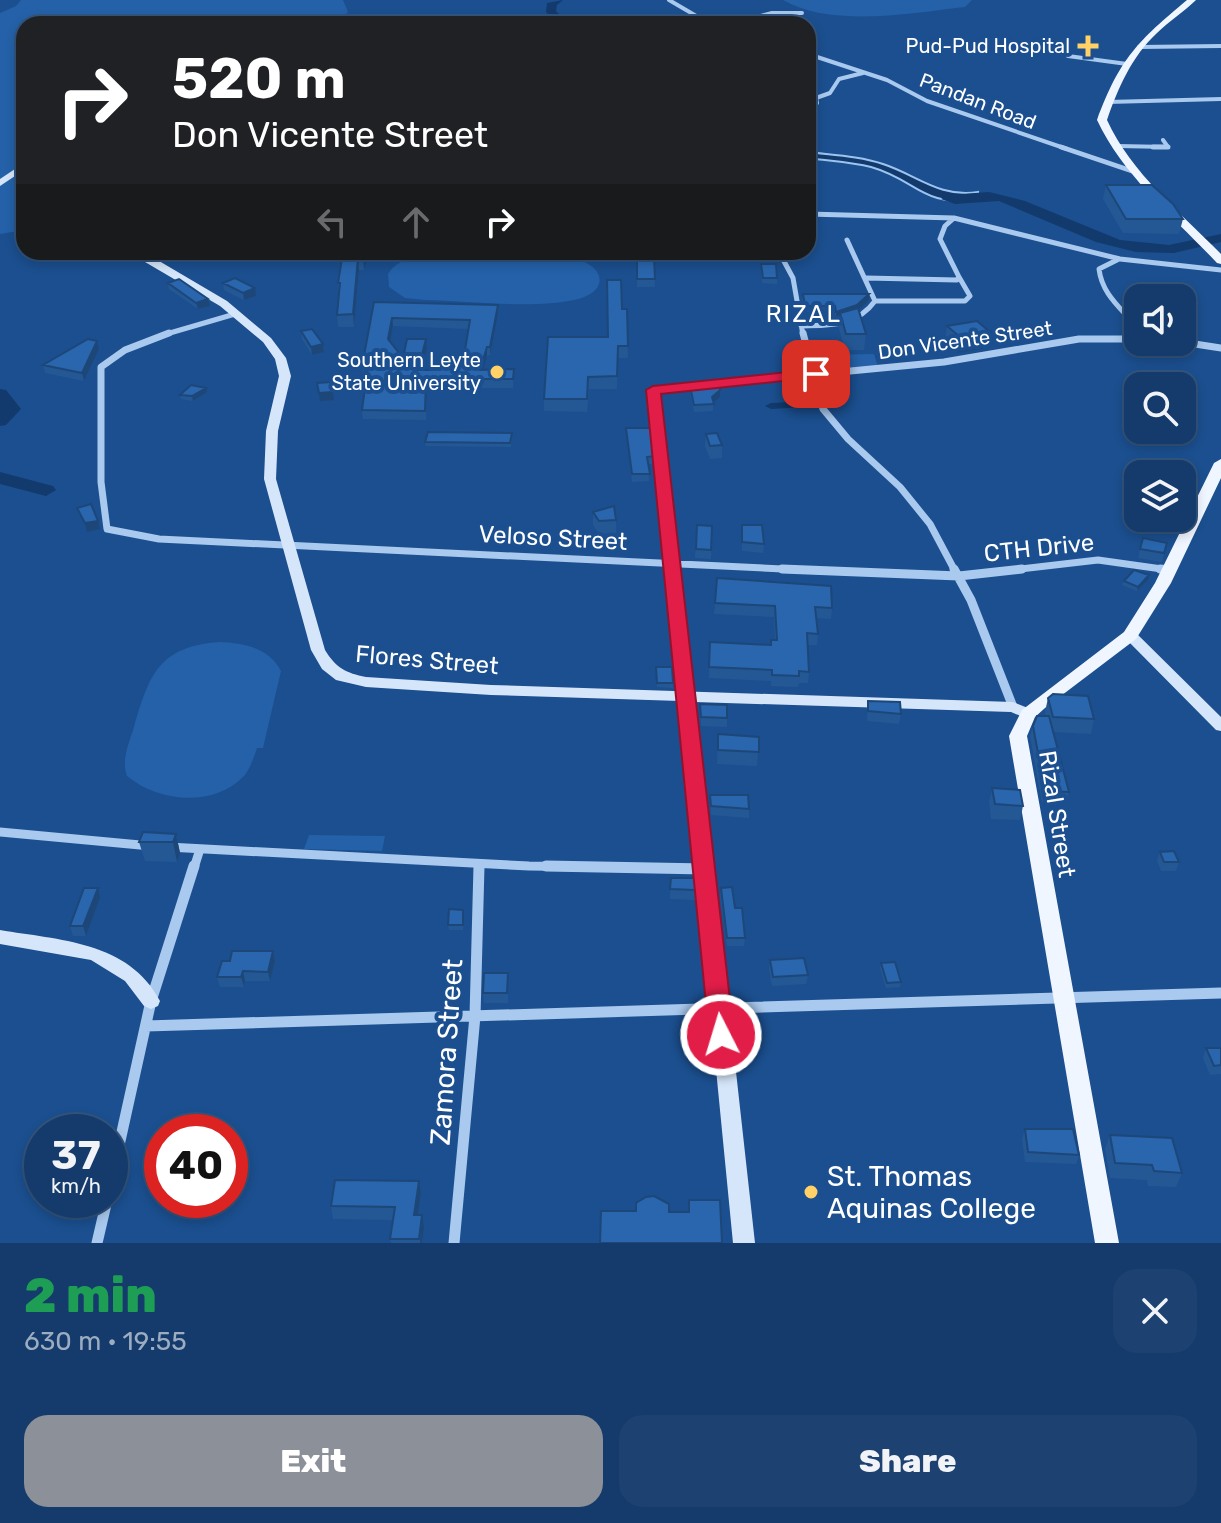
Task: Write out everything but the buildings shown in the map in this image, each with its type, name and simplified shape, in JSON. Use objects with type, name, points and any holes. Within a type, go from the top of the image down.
[{"type":"main road","points":[[1192,0],[1155,29],[1139,47],[1127,64],[1102,120],[1138,173],[1221,261]]},
{"type":"main road","points":[[1020,711],[1130,635],[1169,570],[1221,463]]},
{"type":"main road","name":"Rizal Street","points":[[1020,711],[1018,736],[1107,1243]]},
{"type":"street","points":[[669,0],[695,16]]},
{"type":"street","points":[[761,16],[802,13]]},
{"type":"street","points":[[1139,47],[1221,46]]},
{"type":"street","points":[[1068,56],[1127,64]]},
{"type":"street","name":"Pandan Road","points":[[816,57],[887,80],[927,101],[1138,173]]},
{"type":"street","points":[[817,103],[816,98],[830,93],[839,79],[863,73]]},
{"type":"street","points":[[1108,102],[1221,99]]},
{"type":"street","points":[[1118,146],[1168,147],[1163,140]]},
{"type":"street","points":[[816,214],[954,218],[1120,259],[1221,270]]},
{"type":"street","points":[[875,301],[965,301],[970,296],[940,239],[945,226],[954,218]]},
{"type":"street","points":[[801,326],[855,321],[869,312],[875,301],[847,240]]},
{"type":"street","points":[[1120,259],[1116,263],[1106,263],[1098,274],[1103,289],[1124,313]]},
{"type":"street","name":"Flores Street","points":[[150,260],[235,314],[263,336],[279,354],[285,374],[271,438],[270,479],[318,650],[327,666],[341,677],[427,686],[1020,711]]},
{"type":"street","points":[[783,260],[793,278],[801,326],[823,409],[848,439],[900,487],[930,524],[959,576],[1020,711]]},
{"type":"street","points":[[866,278],[953,281],[959,277]]},
{"type":"street","name":"Veloso Street","points":[[235,314],[137,345],[115,355],[101,367],[101,482],[107,529],[159,539],[959,576]]},
{"type":"street","name":"Don Vicente Street","points":[[671,564],[653,390],[944,362],[1079,339],[1124,338]]},
{"type":"street","points":[[1196,344],[1221,348]]},
{"type":"street","name":"CTH Drive","points":[[959,576],[1098,560],[1169,570]]},
{"type":"street","points":[[671,564],[744,1243]]},
{"type":"street","points":[[1130,635],[1221,726]]},
{"type":"street","points":[[0,832],[200,849],[479,864],[706,869]]},
{"type":"street","points":[[126,1114],[151,1001],[200,849]]},
{"type":"street","name":"Zamora Street","points":[[454,1243],[475,1016],[479,864]]},
{"type":"street","points":[[0,937],[95,954],[131,976],[151,1001]]},
{"type":"street","points":[[146,1026],[1221,993]]},
{"type":"street","points":[[97,1243],[103,1218]]},
{"type":"shaded area","points":[[21,0],[343,0],[348,12],[344,16],[16,16],[16,231],[0,234],[0,13],[16,6]]},
{"type":"shaded area","points":[[783,0],[972,0],[965,7],[897,15],[848,16],[802,9]]},
{"type":"shaded area","points":[[816,153],[874,161],[940,189],[978,192],[977,200],[944,200],[887,172],[863,165],[816,159]]},
{"type":"shaded area","points":[[579,260],[592,266],[600,279],[599,285],[586,296],[558,303],[425,300],[405,298],[389,287],[388,274],[401,262]]},
{"type":"shaded area","points":[[874,354],[878,367],[825,370],[824,355]]},
{"type":"shaded area","points":[[220,642],[255,648],[270,657],[281,671],[263,748],[257,748],[244,776],[217,793],[186,798],[170,796],[140,785],[127,776],[125,758],[152,678],[160,666],[183,650]]},
{"type":"shaded area","points":[[309,835],[385,836],[382,851],[304,849]]},
{"type":"waterway","points":[[555,16],[551,12],[552,3],[558,0]]},
{"type":"waterway","points":[[948,199],[1003,198],[1101,239],[1136,247],[1174,249],[1221,238]]},
{"type":"waterway","points":[[0,394],[12,409],[0,421]]},
{"type":"waterway","points":[[771,406],[819,404]]},
{"type":"waterway","points":[[0,478],[46,490]]},
{"type":"place","name":"Pud-Pud Hospital","points":[[1088,46]]},
{"type":"place","name":"Southern Leyte State University","points":[[497,372]]},
{"type":"place","name":"St. Thomas Aquinas College","points":[[811,1192]]},
{"type":"district","name":"RIZAL","points":[[804,314]]},
{"type":"route","points":[[721,1035],[706,869],[653,390],[816,374]]}]
